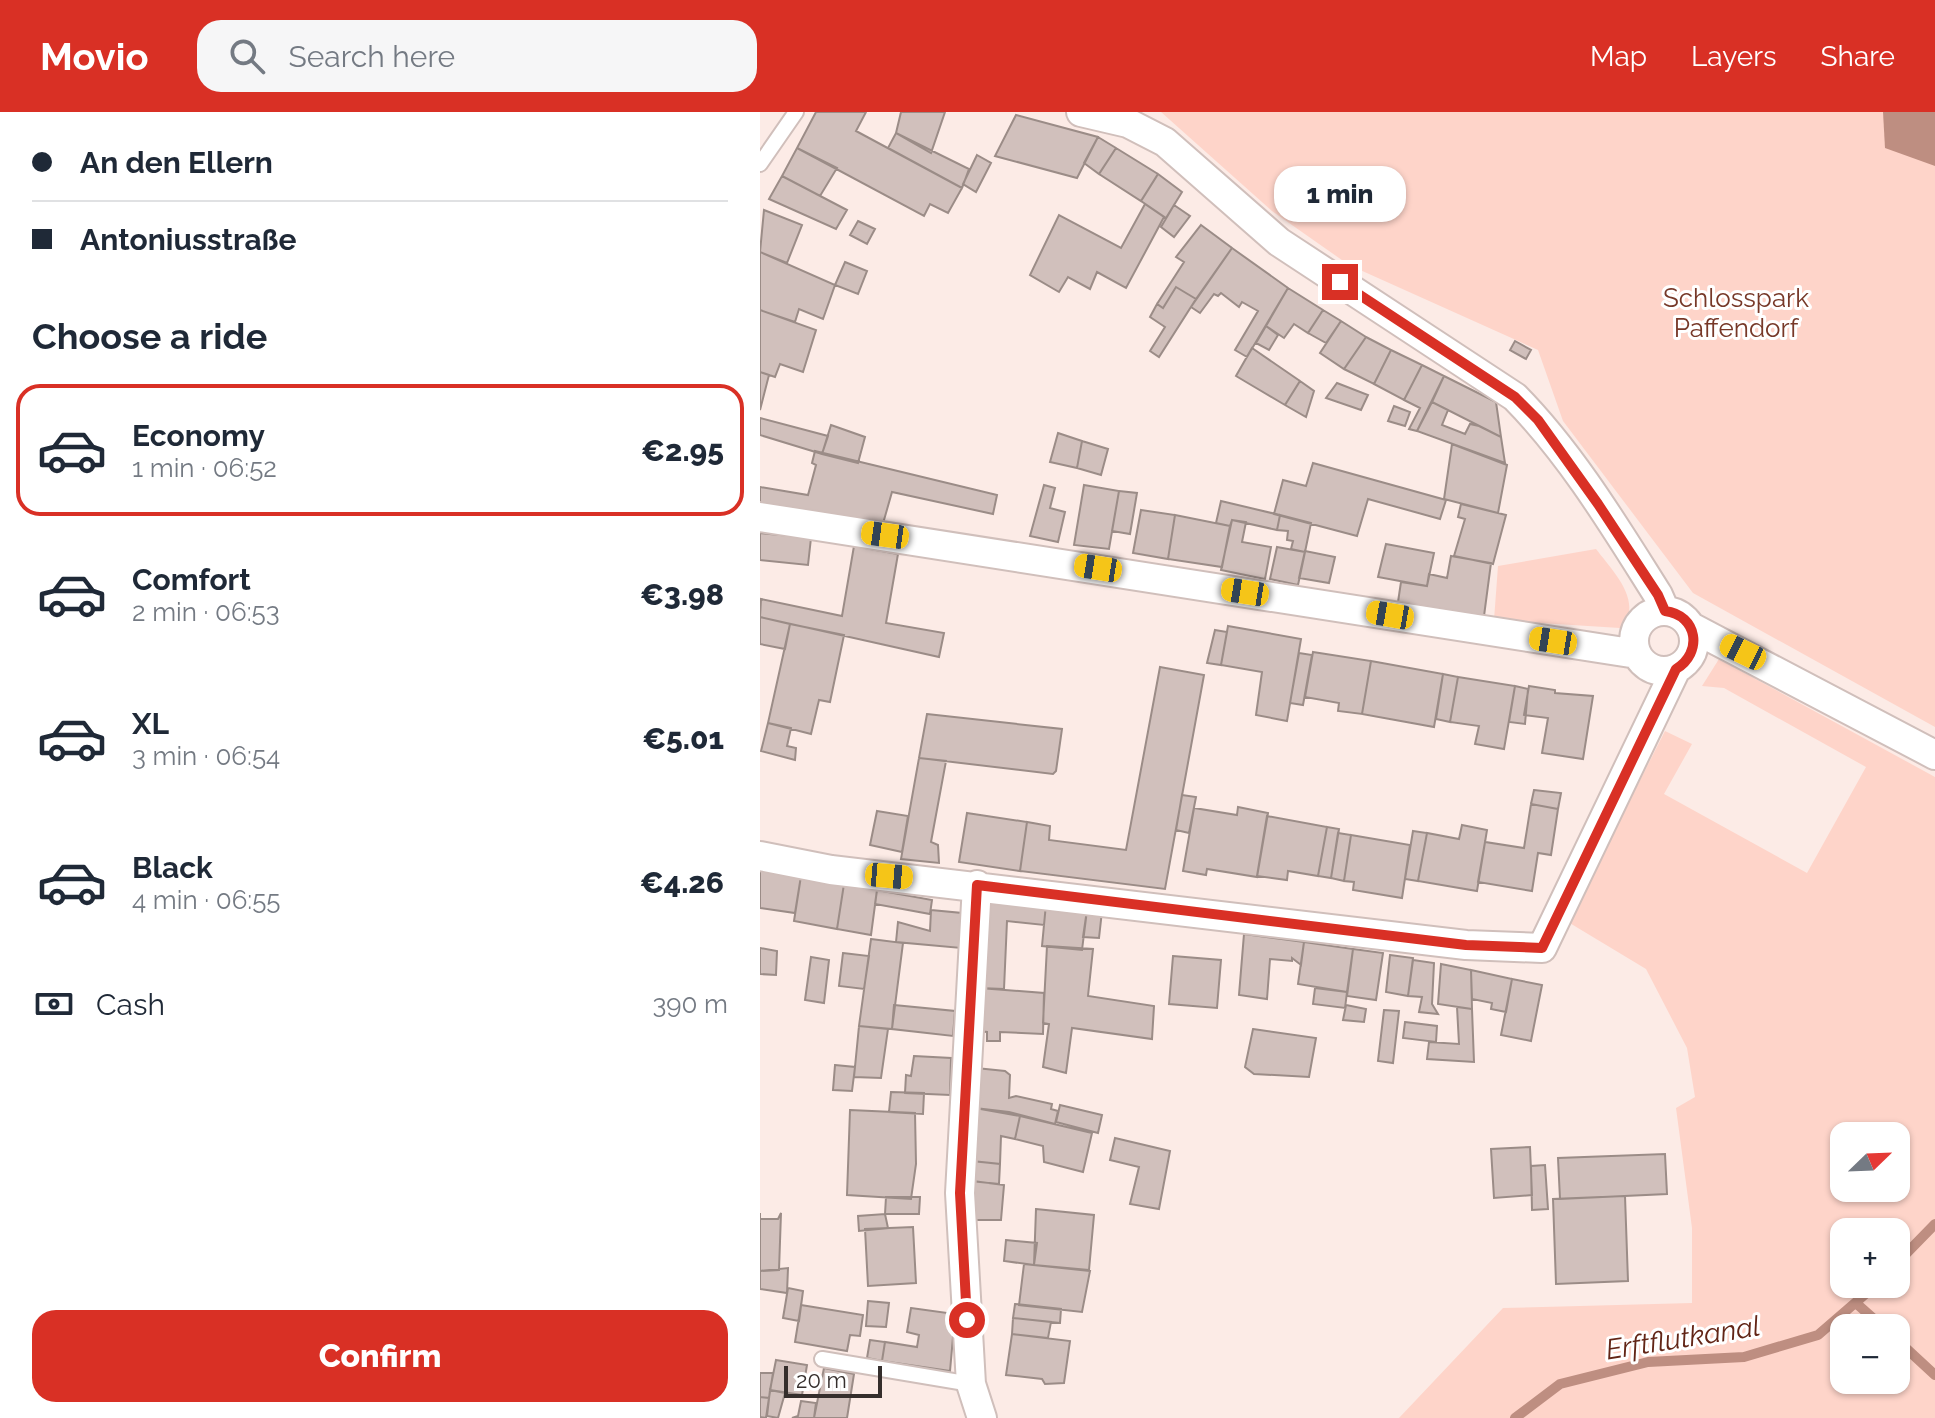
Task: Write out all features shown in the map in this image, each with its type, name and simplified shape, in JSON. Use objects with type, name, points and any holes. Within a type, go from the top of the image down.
[{"type":"street","points":[[1081,112],[1128,123],[1157,136],[1198,167],[1279,242],[1515,397],[1538,420],[1590,492],[1658,595],[1665,611]]},
{"type":"street","points":[[760,517],[1637,654],[1657,670],[1676,669],[1684,664],[1694,647],[1691,627]]},
{"type":"street","points":[[1637,654],[1635,634],[1639,625],[1655,613],[1665,611],[1680,616],[1691,627],[1935,755]]},
{"type":"street","points":[[760,856],[831,870],[1466,945],[1542,948],[1676,669]]},
{"type":"street","points":[[977,885],[960,1193],[971,1384],[982,1418]]},
{"type":"lane","points":[[760,164],[796,112]]},
{"type":"lane","points":[[822,1359],[971,1384]]},
{"type":"green space","name":"Schlosspark Paffendorf","points":[[1161,112],[1935,112],[1935,727],[1693,593],[1563,421],[1538,350],[1349,265],[1272,211]]},
{"type":"green space","points":[[1596,549],[1617,576],[1628,597],[1627,618],[1620,628],[1494,620],[1498,566]]},
{"type":"green space","points":[[1719,659],[1935,777],[1935,1418],[1399,1418],[1503,1308],[1692,1303],[1692,1228],[1676,1108],[1695,1097],[1687,1048],[1646,969],[1568,922],[1665,731],[1692,744],[1664,794],[1807,873],[1866,767],[1724,688],[1702,686]]},
{"type":"shaded area","points":[[1883,112],[1935,112],[1935,166],[1885,148]]},
{"type":"building","points":[[816,112],[866,112],[856,131],[962,188],[948,213],[930,204],[924,216],[797,148]]},
{"type":"building","points":[[901,112],[945,112],[931,153],[896,133]]},
{"type":"building","points":[[1016,115],[1098,137],[1077,178],[995,156]]},
{"type":"building","points":[[896,133],[969,169],[962,188],[888,148]]},
{"type":"building","points":[[1098,137],[1116,148],[1099,174],[1084,163]]},
{"type":"building","points":[[797,148],[837,168],[820,196],[782,176]]},
{"type":"building","points":[[1116,148],[1158,174],[1141,201],[1099,174]]},
{"type":"building","points":[[977,155],[991,163],[976,192],[963,184]]},
{"type":"building","points":[[1158,174],[1182,192],[1166,218],[1141,201]]},
{"type":"building","points":[[782,176],[847,210],[836,229],[769,199]]},
{"type":"building","points":[[1145,204],[1164,217],[1126,288],[1097,272],[1090,289],[1068,277],[1059,292],[1030,275],[1059,215],[1121,248]]},
{"type":"building","points":[[1174,205],[1190,216],[1174,237],[1161,227]]},
{"type":"building","points":[[764,210],[802,225],[787,263],[760,252]]},
{"type":"building","points":[[858,221],[875,229],[867,244],[850,235]]},
{"type":"building","points":[[1201,225],[1232,248],[1196,299],[1176,287],[1163,308],[1157,304],[1184,262],[1176,257]]},
{"type":"building","points":[[1232,248],[1288,288],[1247,357],[1235,350],[1258,311],[1242,302],[1239,307],[1221,293],[1218,296],[1214,294],[1200,313],[1191,307]]},
{"type":"building","points":[[760,252],[835,285],[823,319],[799,309],[795,322],[760,310]]},
{"type":"building","points":[[845,262],[867,271],[858,294],[835,285]]},
{"type":"building","points":[[1176,287],[1196,299],[1159,357],[1150,351],[1165,327],[1150,317],[1157,304],[1163,308]]},
{"type":"building","points":[[1288,288],[1323,310],[1308,333],[1294,324],[1284,338],[1266,326]]},
{"type":"building","points":[[760,310],[816,330],[803,372],[780,364],[775,377],[760,372]]},
{"type":"building","points":[[1323,310],[1341,321],[1326,343],[1308,333]]},
{"type":"building","points":[[1341,321],[1366,337],[1344,369],[1320,353]]},
{"type":"building","points":[[1266,326],[1278,335],[1269,350],[1256,343]]},
{"type":"building","points":[[1366,337],[1391,350],[1374,384],[1344,369]]},
{"type":"building","points":[[1515,341],[1531,350],[1526,359],[1510,350]]},
{"type":"building","points":[[1252,348],[1300,381],[1285,405],[1236,376]]},
{"type":"building","points":[[1391,350],[1422,365],[1404,400],[1374,384]]},
{"type":"building","points":[[1422,365],[1444,376],[1417,431],[1409,429],[1420,408],[1404,400]]},
{"type":"building","points":[[760,372],[769,375],[760,410]]},
{"type":"building","points":[[1444,376],[1496,402],[1501,437],[1432,402]]},
{"type":"building","points":[[1300,381],[1314,391],[1306,417],[1285,405]]},
{"type":"building","points":[[1337,383],[1368,395],[1361,410],[1326,398]]},
{"type":"building","points":[[1432,402],[1448,410],[1442,425],[1465,434],[1470,424],[1501,437],[1505,463],[1417,431]]},
{"type":"building","points":[[1394,406],[1410,412],[1405,426],[1388,421]]},
{"type":"building","points":[[760,418],[828,436],[822,454],[760,435]]},
{"type":"building","points":[[831,425],[865,437],[858,463],[822,454]]},
{"type":"building","points":[[1058,433],[1082,441],[1077,468],[1050,462]]},
{"type":"building","points":[[1082,441],[1108,449],[1101,475],[1077,468]]},
{"type":"building","points":[[1452,444],[1507,465],[1498,513],[1444,499]]},
{"type":"building","points":[[815,451],[997,495],[993,514],[892,492],[882,527],[760,512],[760,487],[808,495],[816,465],[812,463]]},
{"type":"building","points":[[1313,463],[1446,500],[1440,519],[1368,499],[1357,536],[1274,514],[1283,480],[1306,486]]},
{"type":"building","points":[[1044,485],[1055,488],[1050,508],[1065,512],[1058,542],[1030,536]]},
{"type":"building","points":[[1084,485],[1119,491],[1109,549],[1074,545]]},
{"type":"building","points":[[1119,491],[1137,493],[1130,534],[1112,531]]},
{"type":"building","points":[[1221,501],[1280,515],[1277,530],[1232,520],[1230,526],[1216,523]]},
{"type":"building","points":[[1461,504],[1506,515],[1493,564],[1454,556],[1465,519],[1458,517]]},
{"type":"building","points":[[1141,510],[1175,515],[1168,559],[1133,553]]},
{"type":"building","points":[[1175,515],[1230,526],[1222,567],[1168,559]]},
{"type":"building","points":[[1280,515],[1311,523],[1305,552],[1291,549],[1293,541],[1287,540],[1288,531],[1277,530]]},
{"type":"building","points":[[1232,520],[1246,522],[1242,542],[1271,547],[1265,579],[1221,570]]},
{"type":"building","points":[[760,533],[811,538],[808,565],[760,560]]},
{"type":"building","points":[[1386,544],[1434,553],[1427,586],[1378,577]]},
{"type":"building","points":[[854,546],[898,554],[886,623],[944,633],[939,657],[760,617],[761,599],[842,616]]},
{"type":"building","points":[[1277,547],[1305,552],[1298,585],[1270,579]]},
{"type":"building","points":[[1305,551],[1335,557],[1329,583],[1299,578]]},
{"type":"building","points":[[1451,556],[1491,563],[1484,616],[1398,602],[1401,582],[1427,586],[1429,574],[1447,578]]},
{"type":"building","points":[[760,617],[790,624],[785,649],[760,644]]},
{"type":"building","points":[[790,624],[844,635],[830,702],[819,700],[811,734],[768,723]]},
{"type":"building","points":[[1228,626],[1301,639],[1287,721],[1256,715],[1262,672],[1221,665]]},
{"type":"building","points":[[1215,630],[1227,632],[1221,665],[1207,663]]},
{"type":"building","points":[[1313,652],[1371,661],[1362,714],[1338,711],[1339,703],[1305,697]]},
{"type":"building","points":[[1299,653],[1312,655],[1303,705],[1290,703]]},
{"type":"building","points":[[1371,661],[1443,674],[1434,727],[1362,714]]},
{"type":"building","points":[[1160,667],[1204,675],[1165,889],[1020,871],[1027,822],[1050,826],[1049,840],[1126,850]]},
{"type":"building","points":[[1443,674],[1458,677],[1450,722],[1436,719]]},
{"type":"building","points":[[1458,677],[1515,686],[1504,749],[1475,744],[1479,726],[1450,722]]},
{"type":"building","points":[[1515,686],[1528,689],[1525,724],[1509,722]]},
{"type":"building","points":[[1529,686],[1555,690],[1555,693],[1593,696],[1583,759],[1542,753],[1548,718],[1524,715]]},
{"type":"building","points":[[927,714],[1062,729],[1056,771],[1053,774],[919,758]]},
{"type":"building","points":[[768,723],[791,728],[787,746],[796,748],[795,760],[761,751]]},
{"type":"building","points":[[919,758],[946,761],[931,842],[938,845],[939,863],[901,859]]},
{"type":"building","points":[[1534,790],[1561,793],[1558,809],[1531,804]]},
{"type":"building","points":[[1182,795],[1196,797],[1189,833],[1176,830]]},
{"type":"building","points":[[1531,804],[1558,809],[1551,855],[1538,853],[1532,891],[1478,882],[1485,842],[1524,848]]},
{"type":"building","points":[[1238,807],[1268,813],[1257,877],[1207,869],[1206,875],[1183,871],[1194,808],[1237,815]]},
{"type":"building","points":[[877,811],[908,816],[902,852],[870,845]]},
{"type":"building","points":[[967,813],[1027,822],[1020,871],[959,862]]},
{"type":"building","points":[[1267,816],[1327,827],[1318,876],[1288,871],[1287,880],[1257,876]]},
{"type":"building","points":[[1462,825],[1487,830],[1477,891],[1418,881],[1427,833],[1459,839]]},
{"type":"building","points":[[1327,827],[1339,829],[1331,878],[1318,876]]},
{"type":"building","points":[[1413,831],[1427,833],[1418,881],[1405,879]]},
{"type":"building","points":[[1338,833],[1351,835],[1344,881],[1331,878]]},
{"type":"building","points":[[1351,835],[1410,845],[1402,898],[1353,890],[1354,882],[1344,881]]},
{"type":"building","points":[[760,868],[801,876],[795,913],[760,908]]},
{"type":"building","points":[[801,876],[844,884],[837,929],[794,921]]},
{"type":"building","points":[[844,884],[877,890],[871,935],[837,929]]},
{"type":"building","points":[[877,890],[932,900],[930,914],[875,904]]},
{"type":"building","points":[[988,898],[1046,904],[1044,925],[1007,921],[1004,989],[979,988]]},
{"type":"building","points":[[1046,904],[1087,910],[1082,950],[1042,946]]},
{"type":"building","points":[[931,910],[962,913],[961,948],[896,942],[898,922],[930,931]]},
{"type":"building","points":[[1087,910],[1102,911],[1099,938],[1083,937]]},
{"type":"building","points":[[1244,934],[1304,942],[1301,965],[1292,958],[1292,961],[1270,959],[1267,999],[1239,995]]},
{"type":"building","points":[[871,939],[903,943],[892,1029],[859,1026]]},
{"type":"building","points":[[1304,942],[1353,949],[1347,992],[1298,984]]},
{"type":"building","points":[[1047,946],[1093,949],[1088,996],[1154,1006],[1152,1039],[1072,1028],[1066,1073],[1043,1067],[1049,1024],[1043,1023]]},
{"type":"building","points":[[760,948],[777,951],[776,975],[760,974]]},
{"type":"building","points":[[1353,949],[1383,953],[1376,1000],[1347,996]]},
{"type":"building","points":[[843,953],[869,956],[864,989],[839,986]]},
{"type":"building","points":[[1390,955],[1413,958],[1408,996],[1386,992]]},
{"type":"building","points":[[1173,956],[1221,960],[1217,1008],[1169,1004]]},
{"type":"building","points":[[811,957],[829,960],[824,1003],[805,1000]]},
{"type":"building","points":[[1413,960],[1434,963],[1432,1004],[1438,1014],[1419,1012],[1422,997],[1408,996]]},
{"type":"building","points":[[1441,964],[1471,970],[1472,1009],[1438,1004]]},
{"type":"building","points":[[1471,970],[1512,979],[1506,1012],[1491,1009],[1492,1003],[1472,999]]},
{"type":"building","points":[[1512,979],[1542,985],[1531,1041],[1501,1035]]},
{"type":"building","points":[[979,988],[1044,993],[1043,1034],[1000,1032],[1000,1041],[987,1041],[987,1032],[977,1031]]},
{"type":"building","points":[[1315,988],[1347,992],[1345,1008],[1313,1004]]},
{"type":"building","points":[[894,1005],[955,1011],[953,1036],[892,1029]]},
{"type":"building","points":[[1346,1005],[1366,1009],[1364,1022],[1343,1020]]},
{"type":"building","points":[[1457,1007],[1472,1009],[1474,1062],[1427,1059],[1429,1042],[1459,1044]]},
{"type":"building","points":[[1384,1010],[1399,1011],[1393,1063],[1378,1061]]},
{"type":"building","points":[[1405,1022],[1437,1026],[1436,1042],[1403,1038]]},
{"type":"building","points":[[859,1026],[888,1029],[881,1078],[854,1077]]},
{"type":"building","points":[[1253,1029],[1316,1038],[1309,1077],[1254,1074],[1245,1067]]},
{"type":"building","points":[[914,1056],[951,1058],[950,1095],[905,1093],[906,1075],[911,1076]]},
{"type":"building","points":[[835,1065],[855,1067],[852,1091],[833,1090]]},
{"type":"building","points":[[976,1068],[1005,1071],[1010,1075],[1009,1098],[1016,1096],[1052,1104],[1051,1109],[1058,1111],[1055,1124],[1009,1112],[975,1108]]},
{"type":"building","points":[[891,1092],[924,1093],[923,1114],[889,1112]]},
{"type":"building","points":[[1060,1105],[1102,1115],[1098,1133],[1056,1122]]},
{"type":"building","points":[[975,1108],[1020,1116],[1015,1139],[1001,1136],[1000,1164],[972,1161]]},
{"type":"building","points":[[850,1110],[915,1113],[916,1164],[911,1199],[847,1195]]},
{"type":"building","points":[[1020,1116],[1092,1133],[1083,1172],[1044,1162],[1043,1146],[1015,1139]]},
{"type":"building","points":[[1115,1138],[1170,1151],[1159,1209],[1130,1204],[1139,1167],[1110,1160]]},
{"type":"building","points":[[1530,1147],[1532,1195],[1494,1198],[1491,1149]]},
{"type":"building","points":[[1665,1154],[1667,1194],[1560,1199],[1558,1158]]},
{"type":"building","points":[[972,1161],[1000,1164],[999,1184],[971,1181]]},
{"type":"building","points":[[1545,1165],[1548,1209],[1532,1210],[1531,1166]]},
{"type":"building","points":[[973,1181],[1004,1185],[1001,1220],[970,1220]]},
{"type":"building","points":[[1625,1196],[1628,1281],[1556,1284],[1553,1199]]},
{"type":"building","points":[[886,1197],[920,1197],[919,1214],[885,1214]]},
{"type":"building","points":[[1036,1209],[1094,1215],[1089,1270],[1034,1265]]},
{"type":"building","points":[[781,1213],[779,1270],[760,1271],[760,1219],[778,1219]]},
{"type":"building","points":[[885,1214],[888,1228],[859,1231],[858,1216]]},
{"type":"building","points":[[913,1227],[916,1283],[868,1286],[865,1229]]},
{"type":"building","points":[[1006,1240],[1037,1243],[1034,1265],[1004,1261]]},
{"type":"building","points":[[1024,1264],[1090,1271],[1082,1312],[1019,1305]]},
{"type":"building","points":[[788,1268],[787,1293],[760,1289],[760,1271]]},
{"type":"building","points":[[788,1288],[803,1291],[799,1321],[783,1318]]},
{"type":"building","points":[[868,1301],[889,1303],[886,1327],[866,1326]]},
{"type":"building","points":[[1015,1304],[1061,1309],[1060,1323],[1013,1318]]},
{"type":"building","points":[[801,1305],[863,1315],[860,1336],[850,1335],[847,1351],[795,1342]]},
{"type":"building","points":[[911,1308],[955,1314],[950,1371],[882,1361],[885,1342],[917,1347],[919,1335],[907,1332]]},
{"type":"building","points":[[1013,1318],[1051,1322],[1048,1338],[1012,1334]]},
{"type":"building","points":[[1012,1334],[1070,1341],[1064,1383],[1045,1384],[1042,1379],[1006,1375]]},
{"type":"building","points":[[870,1340],[885,1342],[882,1361],[867,1358]]},
{"type":"building","points":[[776,1360],[807,1365],[802,1395],[770,1390]]},
{"type":"building","points":[[824,1368],[854,1374],[847,1418],[814,1418]]},
{"type":"building","points":[[760,1373],[773,1373],[769,1398],[760,1397]]},
{"type":"building","points":[[770,1390],[785,1393],[778,1418],[767,1416]]},
{"type":"building","points":[[760,1397],[769,1398],[766,1418],[760,1417]]},
{"type":"building","points":[[801,1401],[816,1403],[814,1418],[792,1418],[798,1416]]},
{"type":"waterway","name":"Erftflutkanal","points":[[1910,1250],[1935,1224]]},
{"type":"waterway","name":"Erftflutkanal","points":[[1515,1418],[1560,1384],[1648,1362],[1744,1357],[1818,1335],[1861,1298]]},
{"type":"waterway","name":"Erftflutkanal","points":[[1857,1304],[1868,1314]]},
{"type":"waterway","name":"Erftflutkanal","points":[[1910,1352],[1935,1375]]},
{"type":"route","points":[[967,1320],[960,1193],[977,885],[1466,945],[1542,948],[1676,669],[1684,664],[1694,647],[1691,627],[1680,616],[1665,611],[1631,553],[1538,420],[1515,397],[1340,282]]}]
